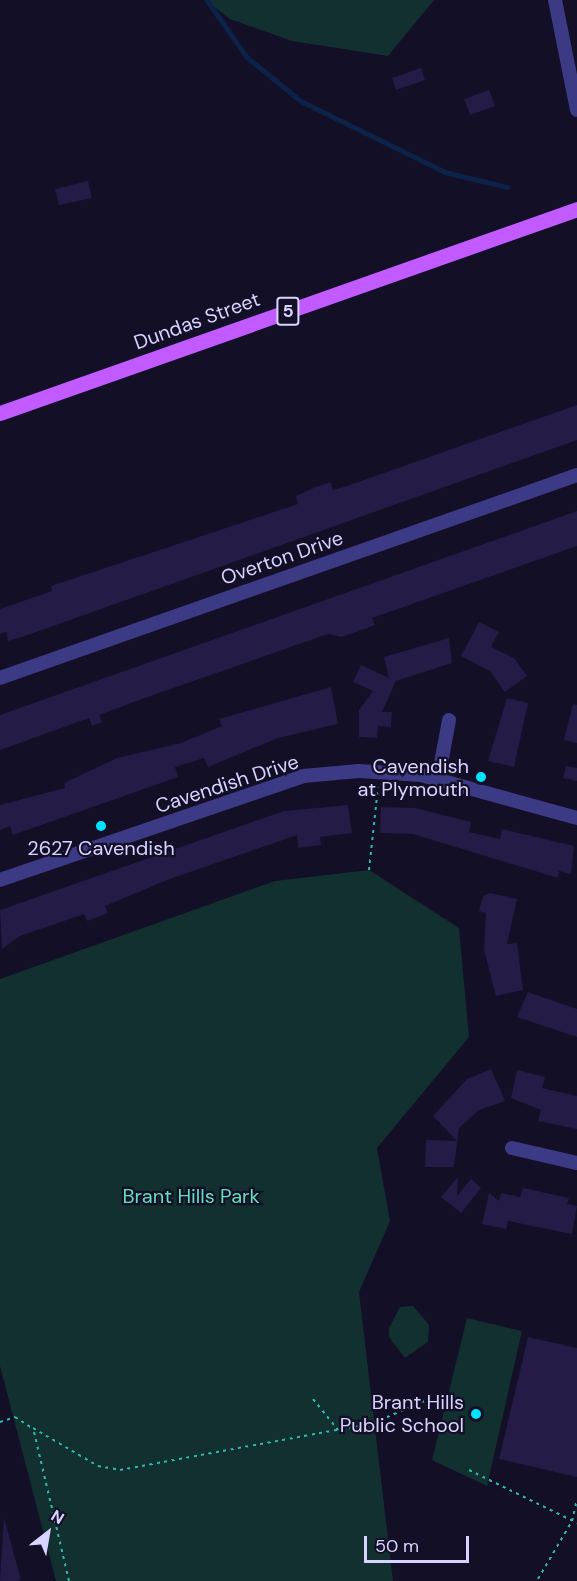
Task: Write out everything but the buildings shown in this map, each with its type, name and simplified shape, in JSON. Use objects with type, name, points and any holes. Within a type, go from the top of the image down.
[{"type":"main road","name":"Dundas Street","points":[[0,413],[577,208]]},
{"type":"street","points":[[555,0],[577,110]]},
{"type":"street","name":"Overton Drive","points":[[0,678],[577,475]]},
{"type":"street","points":[[438,779],[449,720]]},
{"type":"street","name":"Cavendish Drive","points":[[0,880],[303,776],[380,772],[438,779],[577,818]]},
{"type":"street","points":[[512,1148],[577,1163]]},
{"type":"path","points":[[369,870],[380,772]]},
{"type":"path","points":[[0,1422],[15,1417],[98,1466],[120,1470],[373,1424],[439,1395]]},
{"type":"path","points":[[313,1399],[339,1431]]},
{"type":"path","points":[[33,1428],[69,1581]]},
{"type":"path","points":[[469,1470],[577,1523]]},
{"type":"path","points":[[538,1579],[572,1521],[577,1500]]},
{"type":"green space","points":[[205,0],[434,0],[388,56],[292,41],[230,19]]},
{"type":"green space","name":"Brant Hills Park","points":[[369,870],[459,928],[469,1037],[377,1148],[390,1221],[359,1292],[393,1581],[56,1581],[0,1366],[0,979],[275,881]]},
{"type":"green space","points":[[413,1306],[429,1325],[428,1342],[405,1358],[389,1337],[389,1328],[400,1307]]},
{"type":"green space","points":[[467,1318],[522,1331],[487,1486],[432,1460]]},
{"type":"waterway","points":[[207,0],[247,57],[301,101],[445,172],[507,187]]},
{"type":"place","name":"Cavendish at Plymouth","points":[[481,777]]},
{"type":"place","name":"2627 Cavendish","points":[[101,826]]},
{"type":"place","name":"Brant Hills Public School","points":[[476,1414]]}]
